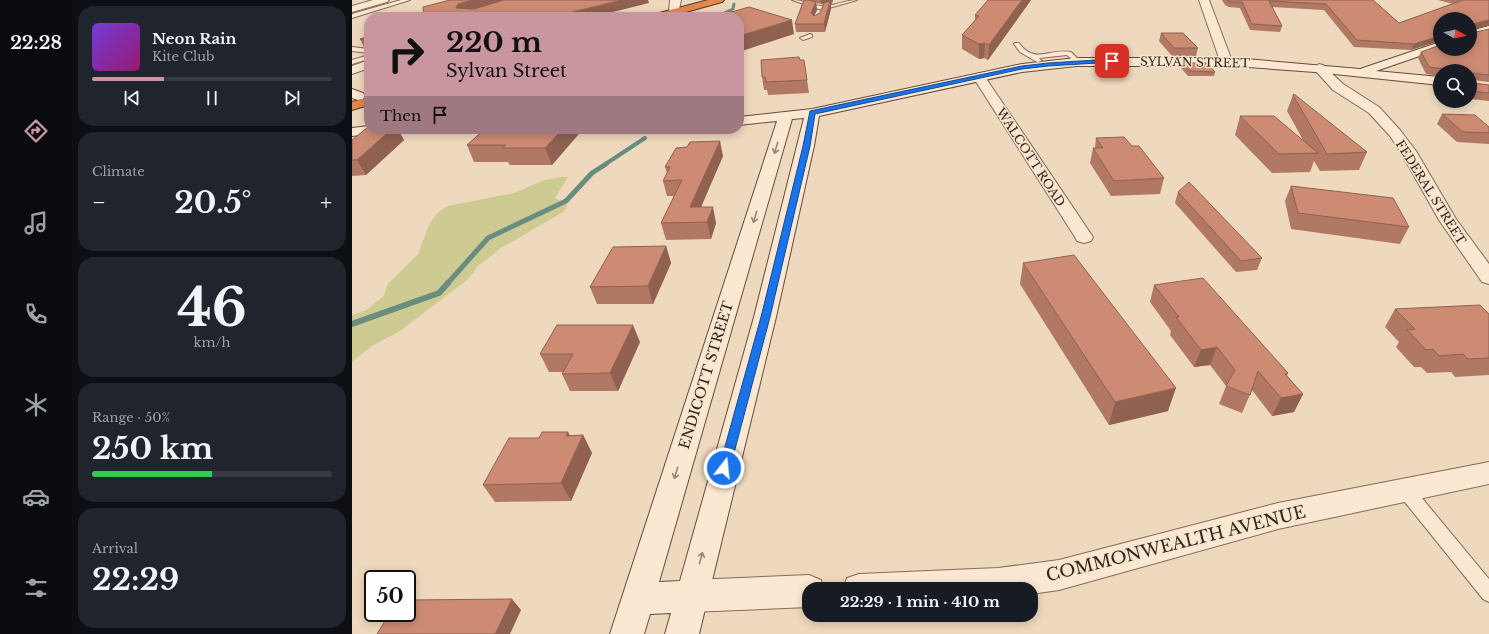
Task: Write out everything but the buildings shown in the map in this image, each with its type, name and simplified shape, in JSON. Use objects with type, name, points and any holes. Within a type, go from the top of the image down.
[{"type":"highway","points":[[674,12],[719,0]]},
{"type":"main road","points":[[352,9],[384,0]]},
{"type":"main road","points":[[674,12],[674,2],[676,0]]},
{"type":"main road","points":[[1204,0],[1226,62]]},
{"type":"main road","points":[[1477,32],[1489,28]]},
{"type":"main road","points":[[1351,94],[1348,80],[1351,76],[1433,47]]},
{"type":"main road","name":"SYLVAN STREET","points":[[744,121],[784,123],[812,113],[979,77],[1045,65],[1078,62],[1226,62],[1319,68],[1433,81]]},
{"type":"main road","points":[[1390,62],[1422,80]]},
{"type":"main road","points":[[352,70],[364,66]]},
{"type":"main road","name":"FEDERAL STREET","points":[[1319,68],[1338,87],[1374,110],[1395,133],[1408,151],[1448,220],[1489,278]]},
{"type":"main road","name":"WALCOTT ROAD","points":[[979,77],[1084,237]]},
{"type":"main road","points":[[682,634],[762,330],[797,185],[812,113]]},
{"type":"main road","points":[[352,120],[364,123]]},
{"type":"main road","name":"ENDICOTT STREET","points":[[627,634],[784,123]]},
{"type":"main road","points":[[352,132],[364,131]]},
{"type":"main road","points":[[765,186],[797,185]]},
{"type":"main road","name":"COMMONWEALTH AVENUE","points":[[1006,582],[1059,575],[1278,516],[1489,473]]},
{"type":"main road","points":[[638,599],[802,591]]},
{"type":"lane","points":[[366,12],[407,0]]},
{"type":"lane","points":[[795,0],[822,8],[854,0]]},
{"type":"lane","points":[[819,14],[822,8]]},
{"type":"lane","points":[[352,16],[364,13]]},
{"type":"lane","points":[[1017,44],[1022,51],[1045,65]]},
{"type":"lane","points":[[1034,57],[1069,53],[1074,51],[1068,44]]},
{"type":"lane","points":[[352,49],[364,50]]},
{"type":"lane","points":[[1069,53],[1078,62]]},
{"type":"lane","points":[[352,62],[364,58]]},
{"type":"lane","points":[[1406,491],[1489,593]]},
{"type":"shaded area","points":[[560,177],[568,177],[555,198],[566,203],[567,207],[563,212],[501,248],[478,266],[467,280],[400,331],[372,346],[352,362],[352,315],[366,310],[383,297],[388,284],[418,254],[429,225],[437,213],[448,206],[514,193],[542,181]]},
{"type":"waterway","points":[[726,12],[733,9],[734,4]]},
{"type":"waterway","points":[[604,165],[645,138]]},
{"type":"waterway","points":[[447,284],[488,238],[566,201],[592,173],[606,164]]},
{"type":"waterway","points":[[352,324],[439,293],[448,283]]},
{"type":"route","points":[[724,468],[765,317],[806,146],[812,113],[1022,68],[1048,64],[1112,61]]}]
